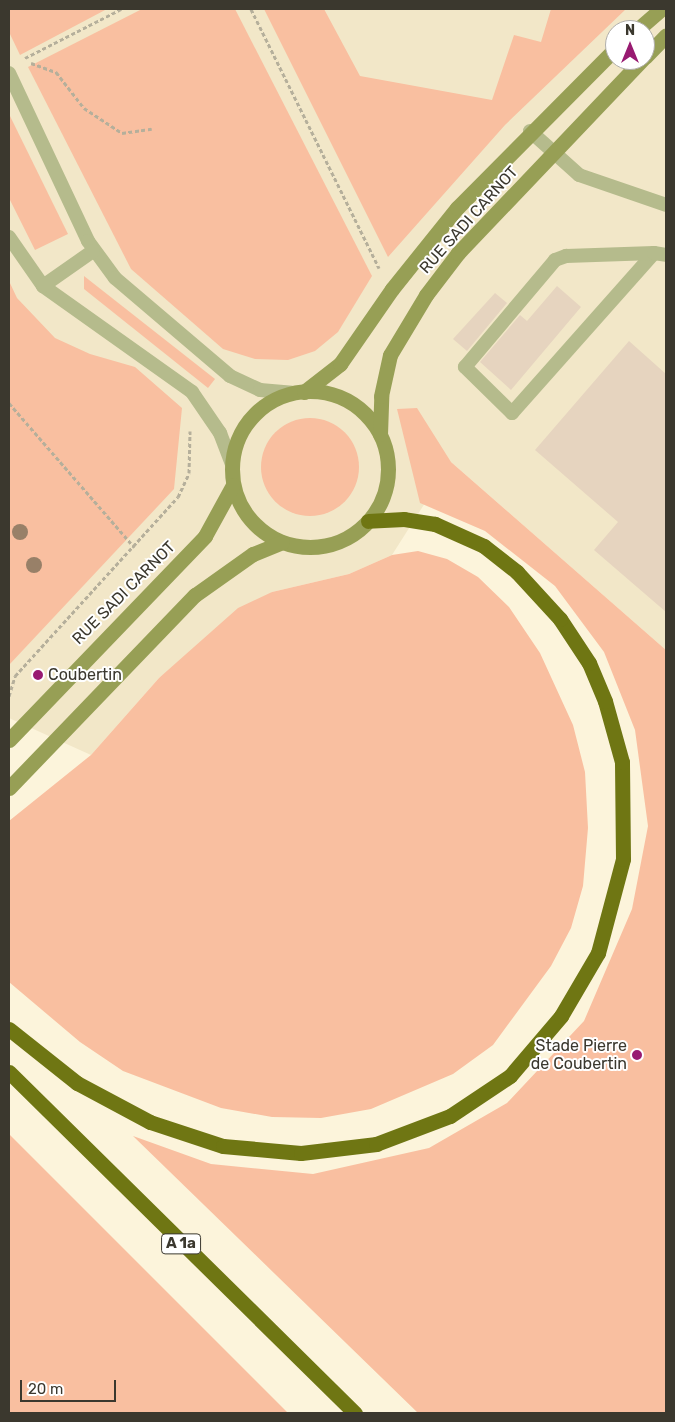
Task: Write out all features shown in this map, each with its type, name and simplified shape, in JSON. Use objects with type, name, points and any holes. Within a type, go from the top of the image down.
[{"type":"highway","points":[[9,1029],[77,1083],[150,1122],[223,1146],[301,1153],[376,1144],[450,1116],[510,1076],[561,1016],[598,953],[623,858],[622,762],[605,701],[589,663],[560,619],[517,572],[484,546],[435,524],[404,519],[368,521]]},
{"type":"highway","name":"A 1a","points":[[9,1072],[355,1413]]},
{"type":"main road","points":[[648,20],[660,9]]},
{"type":"main road","points":[[655,47],[666,35]]},
{"type":"main road","name":"RUE SADI CARNOT","points":[[298,392],[340,364],[420,251],[530,131],[605,60]]},
{"type":"main road","name":"RUE SADI CARNOT","points":[[380,434],[385,370],[403,330],[458,253],[632,70]]},
{"type":"main road","points":[[298,392],[348,401],[380,434],[387,456],[387,480],[368,521],[334,544],[313,548],[282,542],[250,520],[233,485],[232,465],[246,423],[272,401],[298,392]]},
{"type":"main road","name":"RUE SADI CARNOT","points":[[9,740],[205,536],[233,485]]},
{"type":"main road","points":[[9,788],[195,595],[253,554],[282,542]]},
{"type":"lane","points":[[9,73],[93,251],[114,278],[230,376],[260,390],[298,392]]},
{"type":"lane","points":[[530,131],[552,153],[579,175],[666,203]]},
{"type":"lane","points":[[9,237],[43,286],[177,378],[204,407],[232,465]]},
{"type":"lane","points":[[43,286],[93,251]]},
{"type":"lane","points":[[660,254],[512,413],[464,367],[555,260],[566,256],[660,254]]},
{"type":"path","points":[[18,62],[121,9]]},
{"type":"path","points":[[251,9],[383,275]]},
{"type":"path","points":[[26,57],[56,72],[84,108],[122,133],[152,129]]},
{"type":"path","points":[[9,403],[134,547]]},
{"type":"path","points":[[9,696],[15,676],[178,497],[189,473],[190,432],[204,407]]},
{"type":"shaded area","points":[[9,9],[666,9],[666,650],[451,462],[392,555],[349,574],[272,592],[159,678],[91,755],[9,718]]},
{"type":"shaded area","points":[[9,9],[107,9],[20,55],[9,32]]},
{"type":"shaded area","points":[[142,9],[235,9],[372,276],[338,332],[315,351],[288,360],[255,359],[223,349],[131,269],[28,67]]},
{"type":"shaded area","points":[[264,9],[324,9],[360,76],[492,100],[514,35],[541,42],[551,9],[626,9],[615,20],[605,20],[605,29],[505,125],[388,257]]},
{"type":"shaded area","points":[[9,114],[68,234],[35,250],[9,198]]},
{"type":"shaded area","points":[[84,276],[215,379],[208,388],[84,289]]},
{"type":"shaded area","points":[[9,281],[17,298],[55,338],[90,354],[135,367],[182,408],[174,489],[9,665]]},
{"type":"shaded area","points":[[417,408],[451,462],[666,650],[666,1413],[418,1413],[133,1136],[211,1164],[313,1174],[429,1148],[507,1103],[584,1021],[632,909],[648,826],[635,730],[604,652],[555,586],[485,531],[420,503],[397,409]]},
{"type":"shaded area","points":[[310,418],[329,421],[345,432],[356,448],[359,467],[356,486],[345,502],[329,513],[310,516],[291,513],[275,502],[264,486],[261,467],[264,448],[275,432],[291,421]]},
{"type":"shaded area","points":[[418,551],[447,559],[478,577],[509,607],[540,653],[573,725],[585,772],[588,828],[583,886],[571,928],[551,966],[493,1045],[453,1074],[371,1109],[321,1118],[272,1117],[221,1108],[123,1071],[80,1042],[9,982],[9,821],[91,755],[159,678],[238,608],[272,592],[349,574],[392,555]]},
{"type":"shaded area","points":[[9,1134],[288,1413],[9,1413]]},
{"type":"building","points":[[557,286],[581,307],[511,390],[480,362],[520,315],[527,321]]},
{"type":"building","points":[[495,293],[507,303],[467,351],[453,339]]},
{"type":"building","points":[[629,341],[666,374],[666,612],[594,550],[618,522],[535,450]]},
{"type":"place","name":"Coubertin","points":[[38,675]]},
{"type":"place","name":"Stade Pierre de Coubertin","points":[[637,1055]]}]
